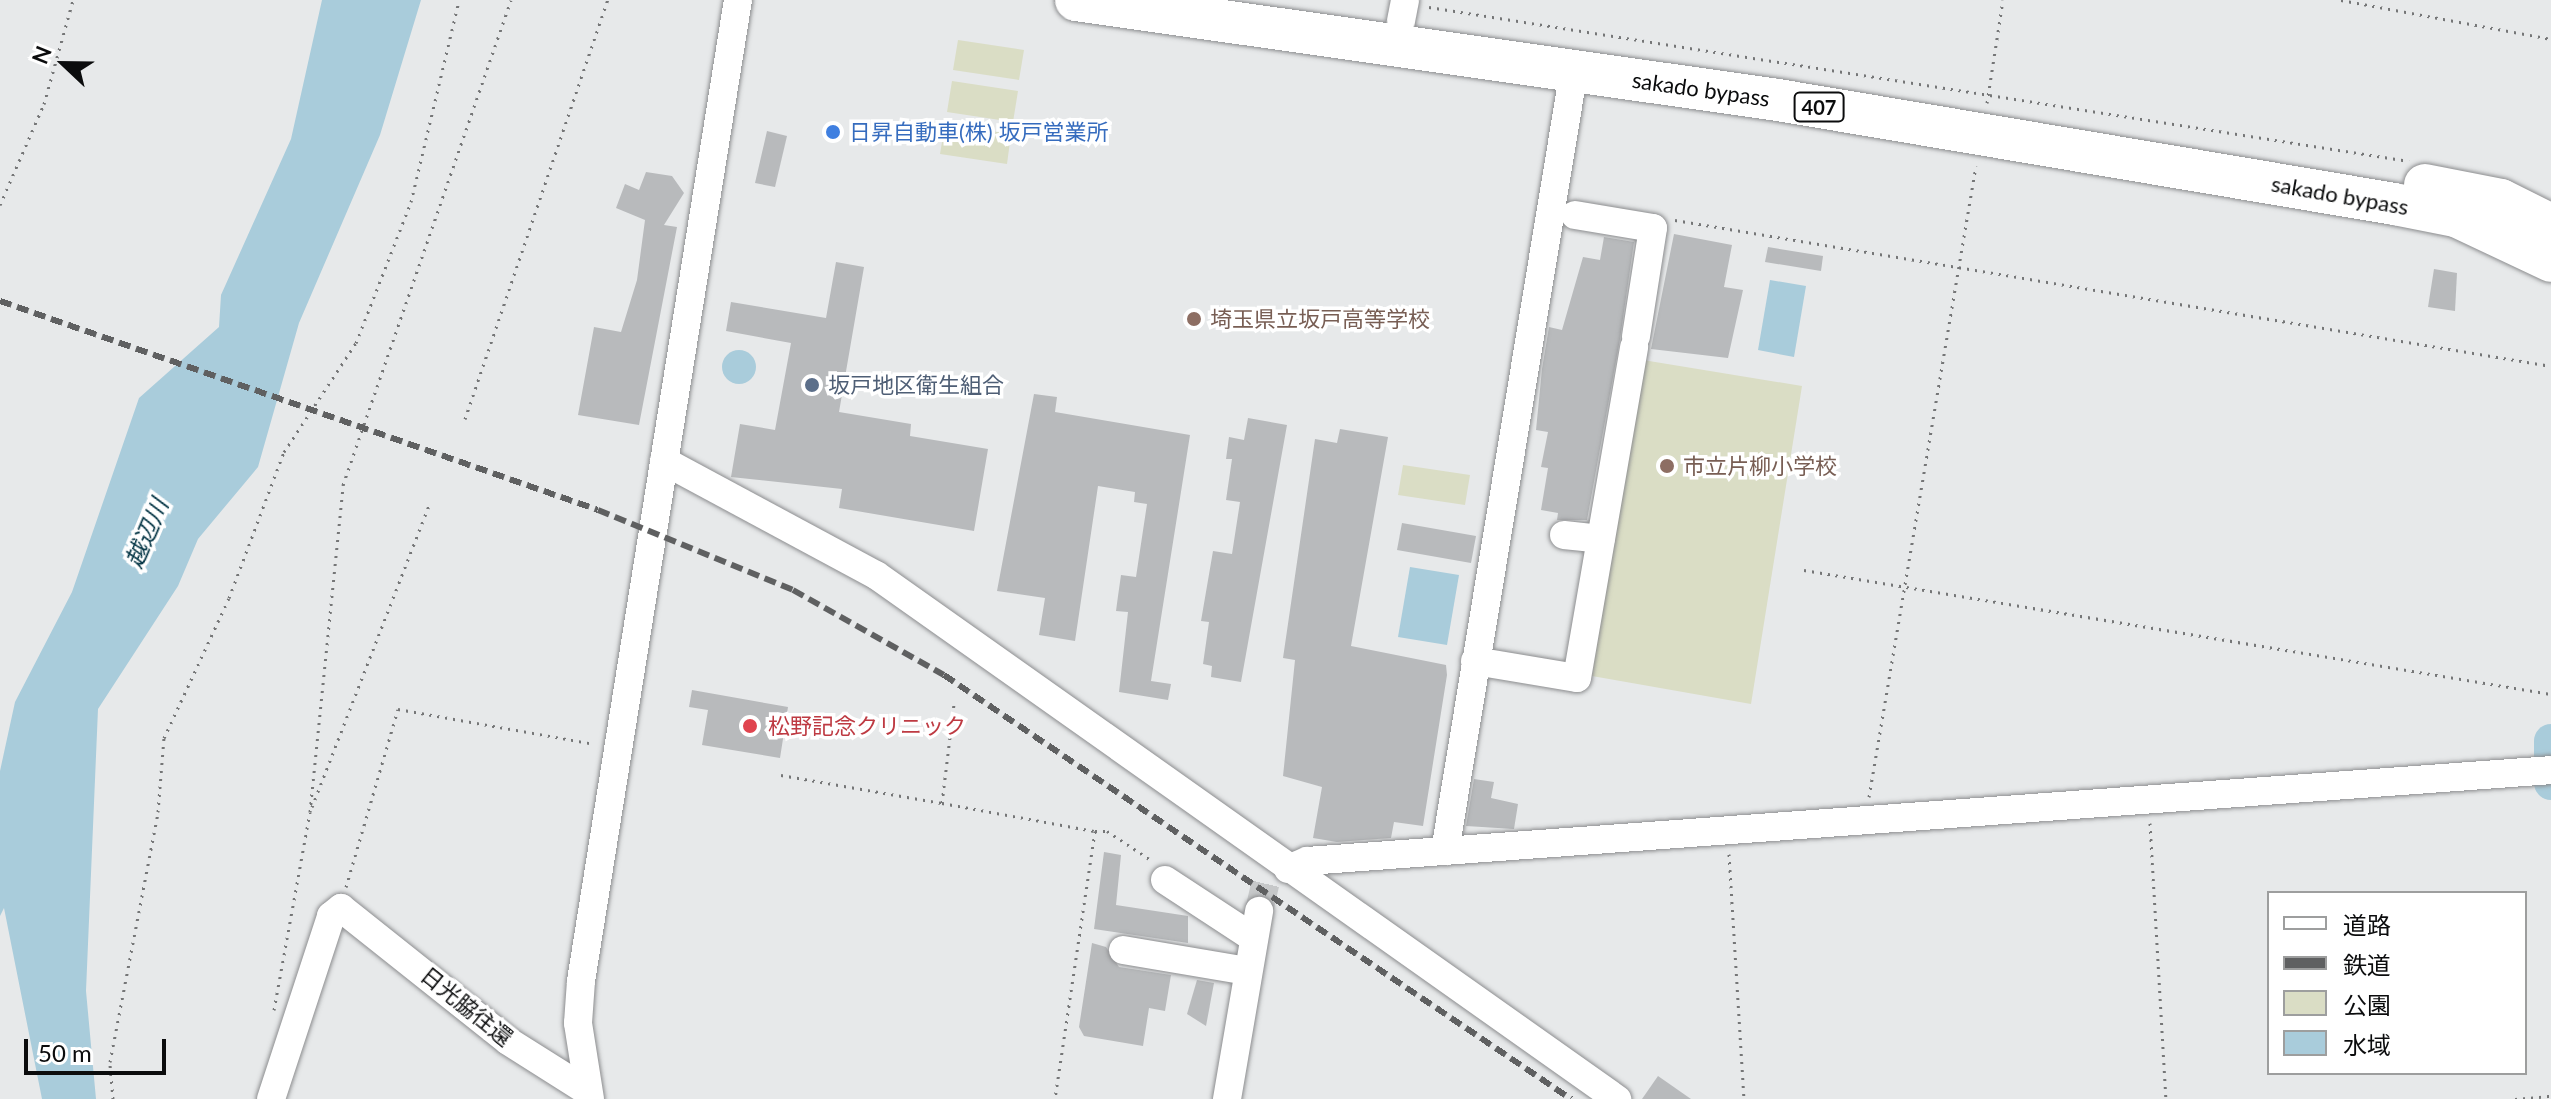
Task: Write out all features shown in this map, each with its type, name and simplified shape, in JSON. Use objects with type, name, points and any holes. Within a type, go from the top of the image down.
[{"type":"highway","name":"sakado bypass","points":[[1076,0],[1574,70],[1985,111],[2456,216],[2551,261]]},
{"type":"highway","name":"sakado bypass","points":[[1254,0],[1409,9],[2466,192],[2551,225]]},
{"type":"street","points":[[588,1095],[581,981],[738,0]]},
{"type":"street","points":[[1445,851],[1574,70]]},
{"type":"street","points":[[1475,661],[1577,678],[1653,228],[1575,215]]},
{"type":"street","points":[[664,461],[876,575],[1275,869],[1617,1099]]},
{"type":"street","points":[[1564,535],[1601,539]]},
{"type":"street","points":[[1275,869],[1307,861],[2551,770]]},
{"type":"street","points":[[1165,880],[1256,924],[1227,1099]]},
{"type":"street","points":[[271,1099],[331,916],[347,910]]},
{"type":"street","name":"日光脇往還","points":[[347,910],[508,1041],[588,1095]]},
{"type":"street","points":[[1123,950],[1247,971]]},
{"type":"path","points":[[0,205],[44,104],[73,0]]},
{"type":"path","points":[[113,1099],[110,1062],[158,812],[164,738],[229,598],[284,452],[356,343],[411,202],[459,0]]},
{"type":"path","points":[[272,1019],[310,812],[343,485],[511,0]]},
{"type":"path","points":[[465,419],[608,0]]},
{"type":"path","points":[[1866,820],[2003,0]]},
{"type":"path","points":[[2341,0],[2551,39]]},
{"type":"path","points":[[1409,9],[1985,111],[2421,163]]},
{"type":"path","points":[[1661,218],[2551,366]]},
{"type":"path","points":[[310,812],[429,505]]},
{"type":"path","points":[[1804,570],[2551,694]]},
{"type":"path","points":[[942,803],[954,704]]},
{"type":"path","points":[[347,910],[398,709],[618,748]]},
{"type":"path","points":[[781,775],[1107,831],[1159,866],[1165,880]]},
{"type":"path","points":[[2149,799],[2166,1099]]},
{"type":"path","points":[[1728,830],[1744,1099]]},
{"type":"path","points":[[1055,1099],[1095,831]]},
{"type":"path","points":[[2515,1099],[2551,1096]]},
{"type":"green space","points":[[958,40],[1024,50],[1019,80],[953,70]]},
{"type":"green space","points":[[952,81],[1018,91],[1013,122],[947,112]]},
{"type":"green space","points":[[945,124],[1011,134],[1007,164],[940,154]]},
{"type":"green space","points":[[1643,360],[1802,386],[1751,704],[1592,676]]},
{"type":"green space","points":[[1403,465],[1470,475],[1465,505],[1398,495]]},
{"type":"water","name":"越辺川","points":[[322,0],[421,0],[380,135],[299,323],[258,467],[198,539],[178,586],[98,709],[86,991],[96,1099],[42,1099],[4,908],[0,916],[0,771],[15,702],[72,592],[139,398],[219,327],[221,295],[291,139]]},
{"type":"water","points":[[1770,280],[1806,286],[1794,357],[1758,350]]},
{"type":"water","points":[[739,350],[751,355],[756,367],[751,379],[739,384],[727,379],[722,367],[727,355]]},
{"type":"water","points":[[1410,567],[1459,575],[1447,645],[1398,637]]},
{"type":"building","points":[[767,131],[787,136],[775,187],[755,183]]},
{"type":"building","points":[[646,172],[672,176],[684,193],[664,225],[677,227],[639,425],[578,415],[594,327],[621,332],[637,280],[645,220],[616,208],[625,184],[639,190]]},
{"type":"building","points":[[1674,234],[1732,245],[1724,287],[1743,290],[1728,358],[1651,349]]},
{"type":"building","points":[[1604,237],[1634,242],[1620,339],[1587,520],[1557,520],[1558,513],[1541,510],[1548,468],[1541,467],[1548,432],[1536,430],[1542,369],[1549,327],[1562,330],[1583,257],[1600,260]]},
{"type":"building","points":[[1768,247],[1823,256],[1821,271],[1765,262]]},
{"type":"building","points":[[836,262],[864,267],[839,412],[911,424],[910,436],[988,449],[974,531],[839,508],[842,489],[731,477],[740,424],[775,430],[791,343],[726,331],[731,302],[826,318]]},
{"type":"building","points":[[2434,269],[2457,273],[2455,311],[2428,307]]},
{"type":"building","points":[[1034,394],[1057,397],[1055,412],[1190,435],[1151,681],[1171,684],[1168,700],[1119,692],[1128,612],[1116,611],[1121,575],[1136,577],[1147,504],[1134,502],[1135,492],[1098,486],[1075,641],[1039,635],[1045,598],[997,591]]},
{"type":"building","points":[[1248,418],[1287,425],[1241,682],[1211,677],[1212,666],[1203,664],[1209,622],[1201,621],[1213,551],[1232,554],[1240,502],[1226,500],[1232,459],[1226,459],[1229,437],[1244,440]]},
{"type":"building","points":[[1340,429],[1388,437],[1351,646],[1446,665],[1447,675],[1423,826],[1394,822],[1391,838],[1337,842],[1313,838],[1322,787],[1283,776],[1295,660],[1283,658],[1315,439],[1337,443]]},
{"type":"building","points":[[1402,523],[1476,536],[1471,563],[1397,550]]},
{"type":"building","points":[[692,690],[788,707],[780,758],[702,745],[708,710],[689,707]]},
{"type":"building","points":[[1474,779],[1494,782],[1491,798],[1518,804],[1514,829],[1466,826]]},
{"type":"building","points":[[1104,852],[1121,855],[1116,905],[1188,916],[1188,943],[1094,929]]},
{"type":"building","points":[[1092,943],[1106,947],[1119,967],[1171,975],[1165,1011],[1149,1008],[1143,1046],[1084,1036],[1079,1027]]},
{"type":"building","points":[[1197,980],[1214,983],[1206,1026],[1187,1014]]},
{"type":"building","points":[[1658,1076],[1691,1099],[1642,1099]]},
{"type":"waterway","points":[[2551,741],[2551,783]]},
{"type":"tunnel","points":[[1259,911],[1266,880]]},
{"type":"railway","points":[[0,301],[598,510],[793,590],[944,675],[1571,1099]]},
{"type":"place","name":"日昇自動車(株) 坂戸営業所","points":[[833,132]]},
{"type":"place","name":"埼玉県立坂戸高等学校","points":[[1194,319]]},
{"type":"place","name":"坂戸地区衛生組合","points":[[812,385]]},
{"type":"place","name":"市立片柳小学校","points":[[1667,466]]},
{"type":"place","name":"松野記念クリニック","points":[[750,726]]}]
